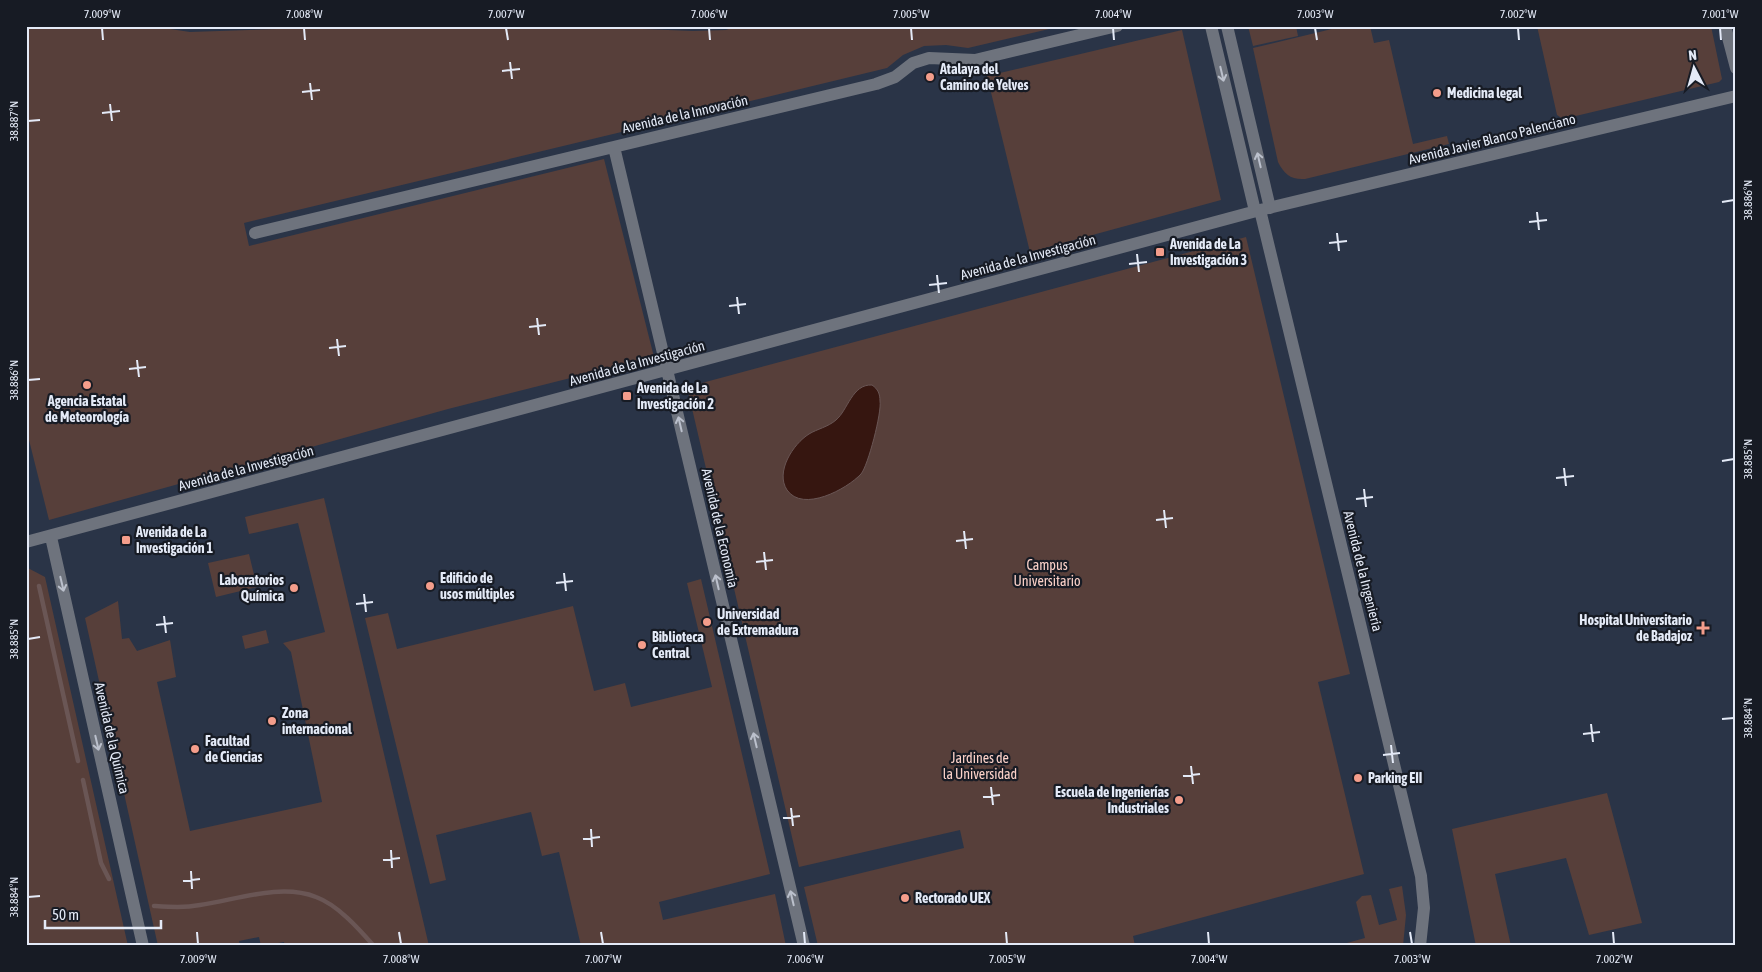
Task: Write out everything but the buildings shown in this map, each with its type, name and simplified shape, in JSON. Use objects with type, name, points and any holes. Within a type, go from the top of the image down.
[{"type":"street","name":"Avenida de la Innovación","points":[[255,233],[876,84],[895,77],[913,64],[929,58],[975,60],[1117,26]]},
{"type":"street","points":[[1211,26],[1262,210]]},
{"type":"street","points":[[1227,26],[1262,210]]},
{"type":"street","points":[[1725,26],[1736,68]]},
{"type":"street","name":"Avenida Javier Blanco Palenciano","points":[[1262,210],[1736,96]]},
{"type":"street","name":"Avenida de la Economía","points":[[614,147],[804,946]]},
{"type":"street","name":"Avenida de la Investigación","points":[[26,542],[1262,210]]},
{"type":"street","name":"Avenida de la Ingeniería","points":[[1262,210],[1420,876],[1424,908],[1421,943]]},
{"type":"street","name":"Avenida de la Química","points":[[51,536],[143,946]]},
{"type":"green space","points":[[26,26],[150,26],[190,32],[369,26],[567,26],[693,31],[726,30],[737,26],[1062,26],[968,48],[946,45],[924,46],[903,55],[887,68],[244,223],[249,246],[604,159],[654,357],[448,409],[49,520],[26,428]]},
{"type":"green space","points":[[1248,26],[1296,26],[1298,36],[1253,46]]},
{"type":"green space","points":[[1344,26],[1370,26],[1374,43],[1389,40],[1413,144],[1447,136],[1449,144],[1305,179],[1292,177],[1285,173],[1278,162],[1253,48]]},
{"type":"green space","points":[[1537,26],[1711,26],[1722,79],[1719,82],[1563,119],[1557,115]]},
{"type":"green space","points":[[1182,30],[1221,200],[1030,252],[987,76]]},
{"type":"green space","name":"Campus Universitario","points":[[1246,237],[1350,674],[1318,682],[1364,874],[1133,936],[1135,946],[818,946],[804,887],[964,848],[960,830],[799,867],[687,387]]},
{"type":"green space","points":[[324,498],[429,946],[285,946],[284,942],[261,946],[259,937],[239,941],[240,946],[158,946],[85,618],[118,601],[122,639],[129,638],[137,651],[170,640],[176,677],[157,682],[190,831],[322,802],[291,652],[283,643],[325,632],[298,523],[249,534],[245,517]]},
{"type":"green space","points":[[249,554],[257,587],[216,597],[208,563]]},
{"type":"green space","points":[[26,567],[45,577],[128,946],[26,946]]},
{"type":"green space","points":[[701,579],[770,874],[659,902],[663,920],[775,894],[786,946],[581,946],[559,852],[542,856],[531,812],[436,835],[446,880],[430,884],[365,618],[388,613],[397,649],[573,606],[594,691],[625,683],[631,707],[712,687],[687,583]]},
{"type":"green space","points":[[266,630],[269,643],[245,649],[242,636]]},
{"type":"green space","points":[[1607,793],[1642,923],[1589,935],[1566,858],[1495,874],[1511,946],[1476,946],[1452,829]]},
{"type":"green space","points":[[1402,886],[1406,915],[1403,946],[1336,946],[1365,938],[1356,902],[1362,896],[1371,895],[1379,925],[1397,920],[1389,889]]},
{"type":"shaded area","points":[[872,385],[879,394],[880,407],[871,450],[861,474],[846,486],[825,496],[814,499],[794,497],[787,490],[783,475],[787,459],[792,451],[809,434],[836,420],[855,393],[865,386]]},
{"type":"waterway","points":[[39,586],[78,761]]},
{"type":"waterway","points":[[83,780],[101,863],[109,879]]},
{"type":"waterway","points":[[154,906],[194,906],[273,892],[302,893],[316,897],[332,906],[348,918],[374,946]]},
{"type":"place","name":"Atalaya del Camino de Yelves","points":[[930,77]]},
{"type":"place","name":"Medicina legal","points":[[1437,93]]},
{"type":"place","name":"Avenida de La Investigación 3","points":[[1160,252]]},
{"type":"place","name":"Agencia Estatal de Meteorología","points":[[87,385]]},
{"type":"place","name":"Avenida de La Investigación 2","points":[[627,396]]},
{"type":"place","name":"Avenida de La Investigación 1","points":[[126,540]]},
{"type":"place","name":"Edificio de usos múltiples","points":[[430,586]]},
{"type":"place","name":"Laboratorios Química","points":[[294,588]]},
{"type":"place","name":"Universidad de Extremadura","points":[[707,622]]},
{"type":"place","name":"Hospital Universitario de Badajoz","points":[[1703,628]]},
{"type":"place","name":"Biblioteca Central","points":[[642,645]]},
{"type":"place","name":"Zona internacional","points":[[272,721]]},
{"type":"place","name":"Facultad de Ciencias","points":[[195,749]]},
{"type":"place","name":"Parking EII","points":[[1358,778]]},
{"type":"place","name":"Escuela de Ingenierías Industriales","points":[[1179,800]]},
{"type":"place","name":"Rectorado UEX","points":[[905,898]]},
{"type":"park label","name":"Jardines de la Universidad","points":[[980,766]]}]
